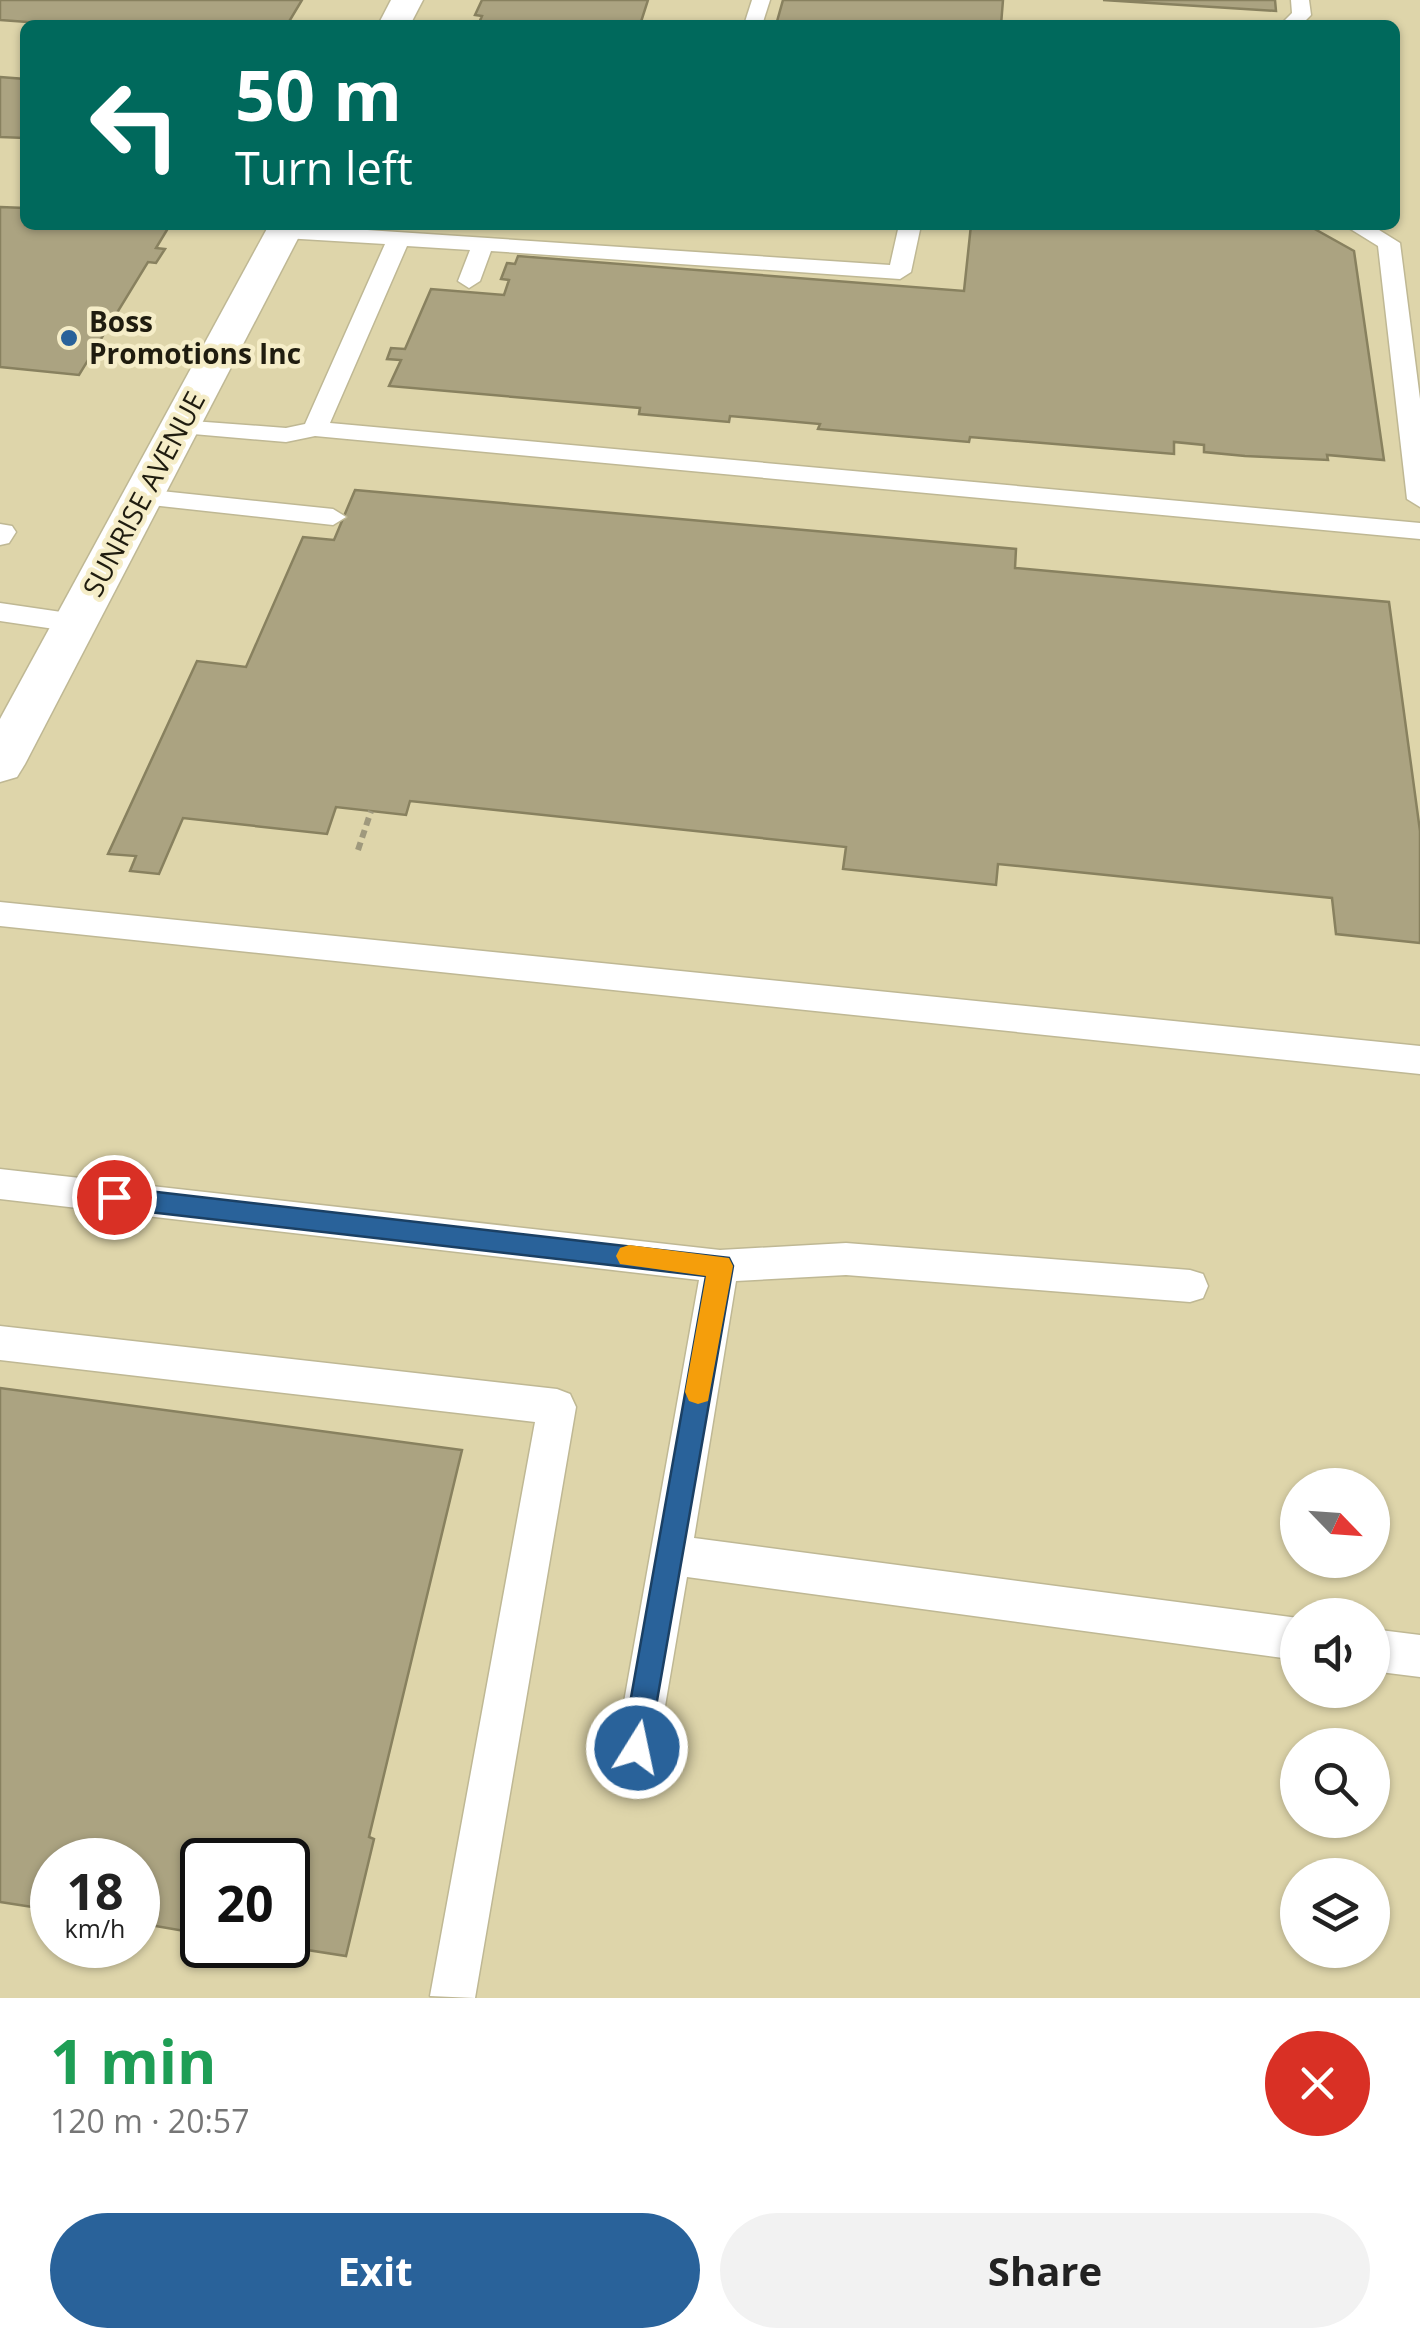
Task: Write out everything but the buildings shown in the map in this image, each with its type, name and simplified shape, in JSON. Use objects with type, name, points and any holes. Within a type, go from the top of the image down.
[{"type":"street","name":"SUNRISE AVENUE","points":[[6,741],[75,623],[285,230]]},
{"type":"lane","points":[[309,230],[900,272],[909,230]]},
{"type":"lane","points":[[1364,230],[1389,243],[1420,499]]},
{"type":"lane","points":[[316,428],[400,238]]},
{"type":"lane","points":[[469,282],[483,244]]},
{"type":"lane","points":[[180,427],[286,436],[316,428],[1420,530]]},
{"type":"lane","points":[[142,497],[333,518]]},
{"type":"lane","points":[[0,612],[75,623]]},
{"type":"lane","points":[[0,914],[1420,1060]]},
{"type":"lane","points":[[0,1184],[720,1266],[846,1259],[1190,1286]]},
{"type":"lane","points":[[637,1748],[720,1266]]},
{"type":"lane","points":[[0,1343],[557,1407],[452,1996]]},
{"type":"lane","points":[[670,1555],[1280,1638]]},
{"type":"lane","points":[[1390,1652],[1420,1656]]},
{"type":"path","points":[[358,850],[371,811]]},
{"type":"shaded area","points":[[0,0],[1420,0],[1420,1998],[0,1998]]},
{"type":"slow traffic","points":[[629,1256],[720,1266],[698,1392]]},
{"type":"place","name":"Boss Promotions Inc","points":[[69,338]]},
{"type":"route","points":[[114,1197],[720,1266],[637,1748]]}]
